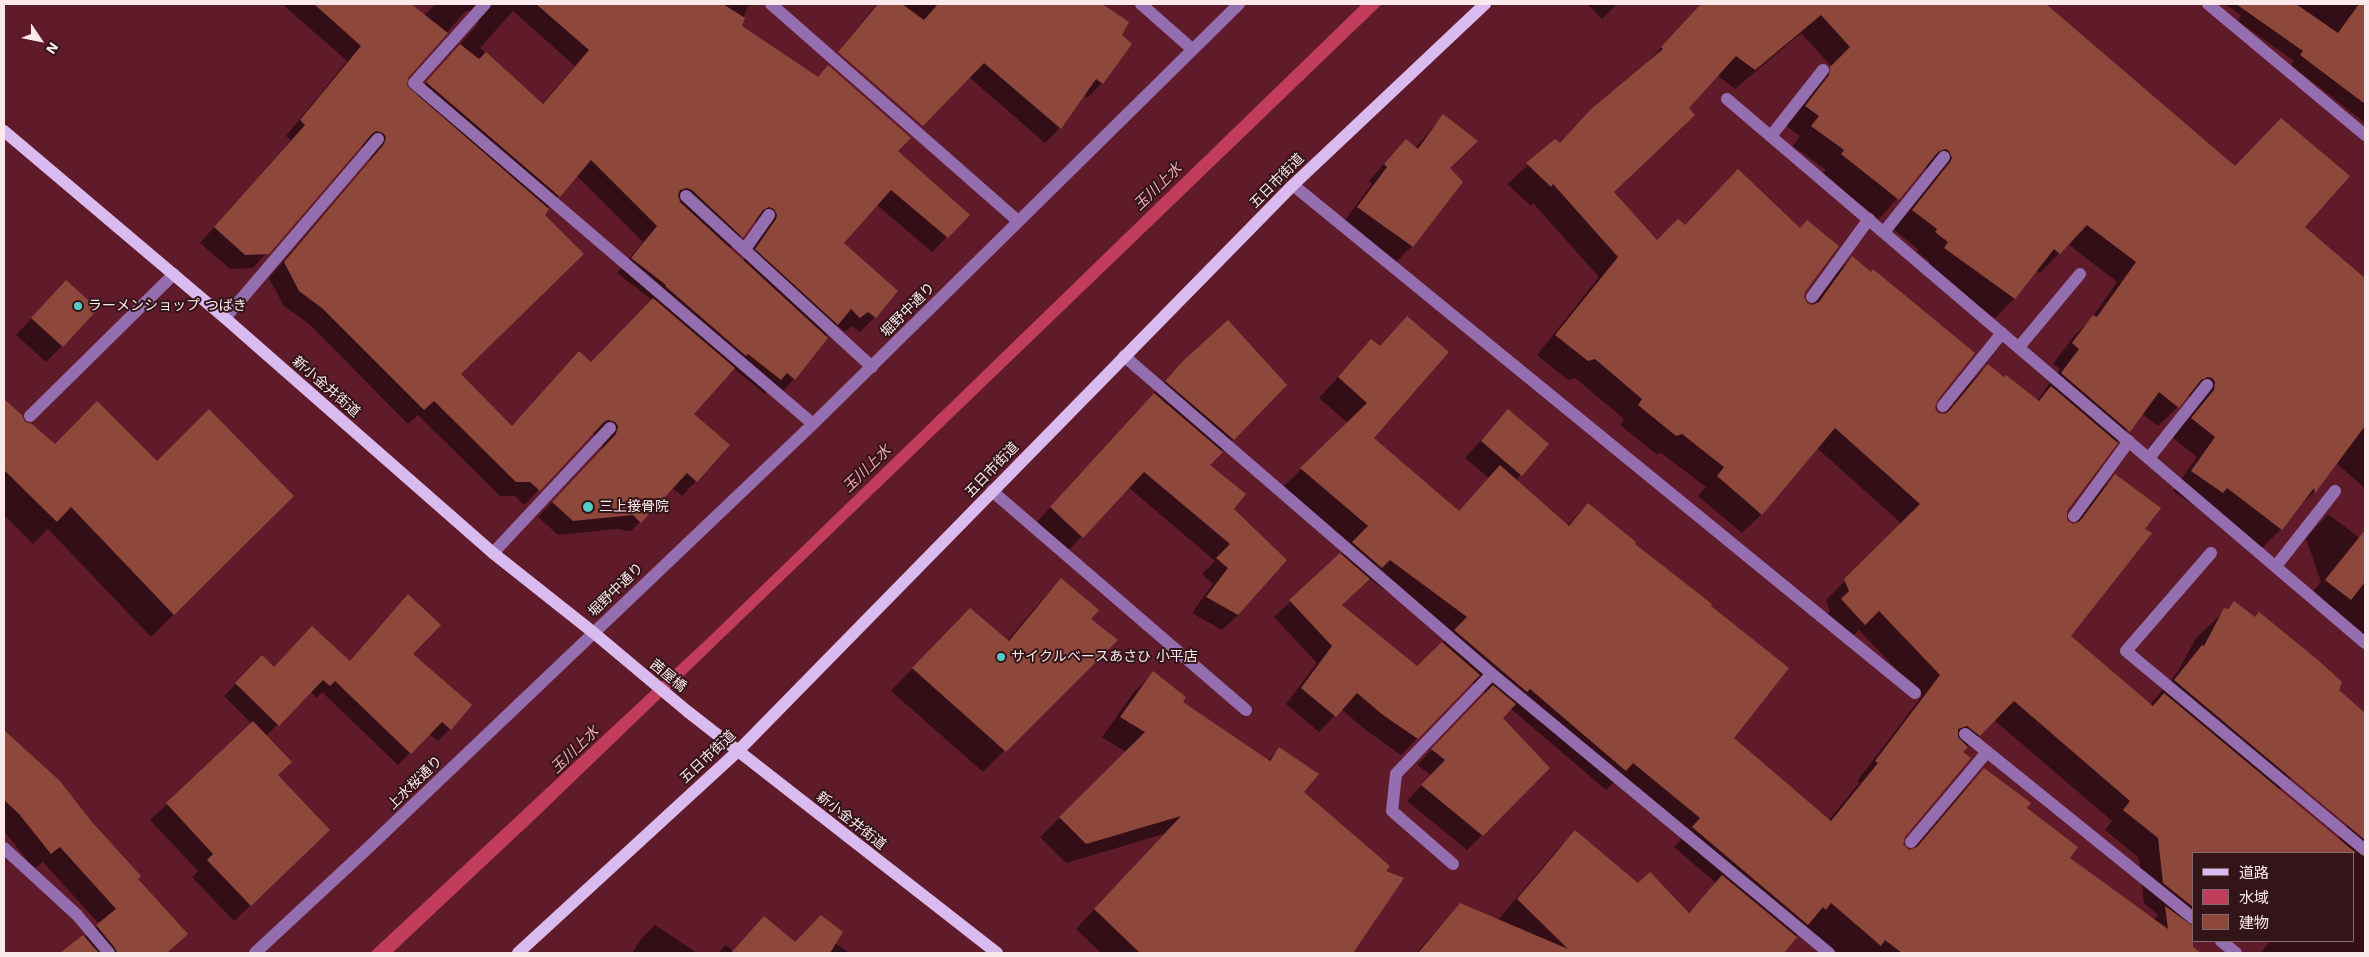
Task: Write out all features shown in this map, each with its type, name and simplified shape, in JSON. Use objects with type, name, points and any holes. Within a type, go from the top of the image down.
[{"type":"main road","name":"五日市街道","points":[[518,953],[738,751],[1293,185],[1485,4]]},
{"type":"main road","name":"新小金井街道","points":[[4,131],[225,318],[493,553],[630,664]]},
{"type":"main road","name":"茜屋橋","points":[[630,664],[687,711]]},
{"type":"main road","name":"新小金井街道","points":[[687,711],[997,953]]},
{"type":"street","points":[[485,4],[414,83],[813,424]]},
{"type":"street","points":[[771,4],[1018,221]]},
{"type":"street","points":[[1141,4],[1192,50]]},
{"type":"street","name":"堀野中通り","points":[[594,633],[872,367],[1239,4]]},
{"type":"street","points":[[2208,4],[2365,136]]},
{"type":"street","points":[[1771,136],[1823,70]]},
{"type":"street","points":[[1727,99],[2365,642]]},
{"type":"street","points":[[225,318],[378,139]]},
{"type":"street","points":[[1884,232],[1944,157]]},
{"type":"street","points":[[1293,185],[1915,693]]},
{"type":"street","points":[[686,196],[872,367]]},
{"type":"street","points":[[745,249],[769,214]]},
{"type":"street","points":[[1812,297],[1869,219]]},
{"type":"street","points":[[30,416],[174,274]]},
{"type":"street","points":[[2019,347],[2080,274]]},
{"type":"street","points":[[1944,406],[2002,333]]},
{"type":"street","points":[[1124,356],[1492,674],[1820,951]]},
{"type":"street","points":[[2148,458],[2207,385]]},
{"type":"street","points":[[493,553],[610,428]]},
{"type":"street","points":[[2074,516],[2129,441]]},
{"type":"street","points":[[992,491],[1246,710]]},
{"type":"street","points":[[2276,566],[2335,492]]},
{"type":"street","points":[[2211,553],[2126,651],[2365,850]]},
{"type":"street","name":"上水桜通り","points":[[255,953],[594,633]]},
{"type":"street","points":[[1454,864],[1392,811],[1396,774],[1492,674]]},
{"type":"street","points":[[1965,734],[2192,917]]},
{"type":"street","points":[[1911,842],[1987,752]]},
{"type":"street","points":[[4,848],[77,914],[109,953]]},
{"type":"street","points":[[2222,942],[2236,953]]},
{"type":"water","points":[[1362,4],[1382,4],[536,818],[392,953],[370,953],[710,636]]},
{"type":"building","points":[[314,4],[411,4],[448,33],[408,78],[407,86],[549,209],[545,215],[584,254],[461,374],[512,426],[579,351],[591,362],[653,298],[735,368],[694,414],[730,445],[697,482],[687,473],[641,523],[633,515],[573,521],[552,502],[616,434],[618,426],[615,422],[608,420],[604,422],[540,491],[530,482],[516,482],[434,401],[424,410],[323,309],[299,291],[284,262],[384,144],[386,137],[383,133],[376,131],[372,134],[269,254],[245,255],[214,227],[305,125],[300,120],[361,46]]},
{"type":"building","points":[[536,4],[723,4],[745,18],[742,26],[818,77],[828,65],[911,138],[898,151],[970,215],[948,238],[891,190],[844,243],[898,291],[876,318],[868,312],[860,318],[851,309],[838,325],[755,249],[776,219],[777,215],[774,209],[769,207],[763,210],[743,238],[692,190],[687,188],[680,190],[678,195],[680,202],[828,338],[795,380],[787,373],[781,380],[748,354],[746,356],[666,285],[631,258],[657,226],[591,160],[560,197],[426,82],[460,44],[479,59],[486,52],[543,104],[589,50]]},
{"type":"building","points":[[878,4],[902,4],[924,20],[938,4],[1102,4],[1129,22],[1122,35],[1132,44],[1103,84],[1096,79],[1061,129],[984,63],[923,126],[838,52]]},
{"type":"building","points":[[1701,4],[2046,4],[2235,166],[2281,118],[2350,176],[2305,227],[2365,278],[2365,426],[2315,493],[2314,488],[2282,530],[2227,488],[2223,493],[2191,471],[2215,437],[2191,418],[2214,390],[2215,382],[2212,378],[2208,377],[2201,380],[2179,408],[2159,392],[2130,432],[2061,373],[2079,349],[2072,343],[2093,315],[2097,317],[2136,262],[2087,225],[2060,254],[2054,249],[2015,299],[1944,248],[1948,242],[1935,232],[1937,229],[1912,210],[1950,162],[1952,158],[1949,151],[1945,149],[1938,152],[1899,200],[1841,154],[1844,150],[1811,126],[1819,116],[1805,106],[1829,75],[1830,67],[1850,47],[1821,15],[1755,70],[1736,56],[1689,108],[1695,115],[1614,192],[1657,240],[1678,219],[1685,225],[1738,169],[1800,228],[1807,220],[1839,246],[1805,292],[1804,297],[1807,303],[1812,305],[1819,302],[1852,256],[1871,272],[1873,269],[1975,353],[1937,401],[1935,408],[1938,413],[1945,414],[1949,411],[1988,364],[2004,377],[2006,375],[2039,401],[2051,386],[2118,443],[2067,511],[2067,520],[2073,524],[2080,521],[2115,474],[2161,508],[2145,529],[2152,533],[2071,636],[2153,706],[2164,693],[2356,853],[2192,852],[2192,906],[2163,883],[2158,838],[2123,810],[2130,801],[2014,701],[1980,736],[1967,726],[1958,729],[1958,737],[1968,747],[1963,752],[1971,758],[1905,837],[1903,844],[1909,850],[1917,847],[1984,768],[2031,803],[2027,808],[2078,847],[2070,858],[2168,929],[2165,906],[2192,925],[2193,947],[2201,953],[1902,953],[1885,940],[1881,946],[1831,903],[1826,910],[1823,907],[1808,925],[1692,827],[1700,818],[1633,763],[1626,771],[1530,689],[1527,692],[1454,630],[1467,617],[1390,560],[1382,568],[1352,542],[1368,526],[1300,468],[1367,403],[1338,377],[1371,339],[1380,346],[1407,316],[1449,352],[1374,438],[1459,511],[1500,465],[1569,526],[1588,503],[1636,542],[1635,544],[1712,604],[1711,606],[1789,668],[1734,738],[1831,821],[1878,763],[1875,761],[1940,675],[1879,611],[1865,625],[1841,599],[1849,591],[1844,579],[1920,504],[1835,428],[1762,515],[1717,476],[1724,467],[1682,434],[1676,436],[1638,405],[1642,399],[1595,359],[1588,361],[1555,335],[1618,257],[1553,184],[1551,187],[1526,163],[1555,139],[1560,143],[1590,110],[1663,49],[1661,47]]},
{"type":"building","points":[[2236,4],[2296,4],[2338,33],[2359,4],[2365,4],[2365,104],[2300,55],[2303,51]]},
{"type":"building","points":[[1443,114],[1478,141],[1450,168],[1463,182],[1413,247],[1357,207],[1387,167],[1384,164],[1406,139],[1418,149]]},
{"type":"building","points":[[66,280],[98,309],[63,347],[31,318]]},
{"type":"building","points":[[1228,320],[1287,385],[1234,440],[1165,381],[1185,359]]},
{"type":"building","points":[[1154,393],[1223,452],[1210,465],[1246,494],[1234,509],[1287,560],[1238,615],[1206,597],[1228,568],[1216,558],[1230,544],[1144,472],[1083,538],[1050,507]]},
{"type":"building","points":[[4,399],[22,415],[25,422],[32,424],[55,444],[97,401],[157,461],[209,409],[294,496],[174,615],[71,507],[57,522],[4,470]]},
{"type":"building","points":[[1508,409],[1549,444],[1522,476],[1481,441]]},
{"type":"building","points":[[2365,530],[2365,582],[2351,600],[2325,580]]},
{"type":"building","points":[[1340,553],[1370,579],[1342,605],[1417,666],[1442,642],[1480,675],[1418,739],[1383,715],[1357,693],[1336,717],[1301,688],[1332,646],[1289,600]]},
{"type":"building","points":[[1061,578],[1099,610],[1091,619],[1118,640],[1006,752],[912,668],[970,608],[1009,641]]},
{"type":"building","points":[[408,594],[441,625],[413,654],[472,705],[451,730],[442,722],[411,754],[335,681],[330,686],[323,680],[279,726],[235,683],[262,655],[274,667],[312,626],[350,661]]},
{"type":"building","points":[[2234,601],[2255,617],[2259,612],[2319,661],[2342,682],[2339,690],[2365,713],[2365,840],[2174,680],[2202,645],[2204,646],[2224,608],[2228,609]]},
{"type":"building","points":[[1153,671],[1186,697],[1183,702],[1270,761],[1279,747],[1319,774],[1304,792],[1390,866],[1386,871],[1404,878],[1353,953],[1140,953],[1094,909],[1181,816],[1086,844],[1059,817],[1145,732],[1120,717]]},
{"type":"building","points":[[1493,685],[1516,704],[1503,718],[1550,768],[1483,836],[1421,785],[1445,760],[1431,749]]},
{"type":"building","points":[[253,721],[292,762],[278,775],[330,830],[251,906],[207,860],[213,854],[166,803]]},
{"type":"building","points":[[4,730],[60,781],[91,821],[141,876],[138,879],[188,934],[167,953],[117,953],[96,925],[116,909],[60,847],[51,854],[19,814],[4,800]]},
{"type":"building","points":[[1575,830],[1638,883],[1650,872],[1689,913],[1722,875],[1797,937],[1784,953],[1418,953],[1460,903],[1568,949],[1517,899]]},
{"type":"building","points":[[821,915],[843,932],[830,953],[731,953],[764,916],[795,942]]},
{"type":"building","points":[[83,935],[99,953],[60,953]]},
{"type":"place","name":"ラーメンショップ つばき","points":[[78,306]]},
{"type":"place","name":"三上接骨院","points":[[588,507]]},
{"type":"place","name":"サイクルベースあさひ 小平店","points":[[1001,657]]},
{"type":"water label","name":"玉川上水","points":[[1158,187]]},
{"type":"water label","name":"玉川上水","points":[[867,469]]},
{"type":"water label","name":"玉川上水","points":[[575,750]]}]
